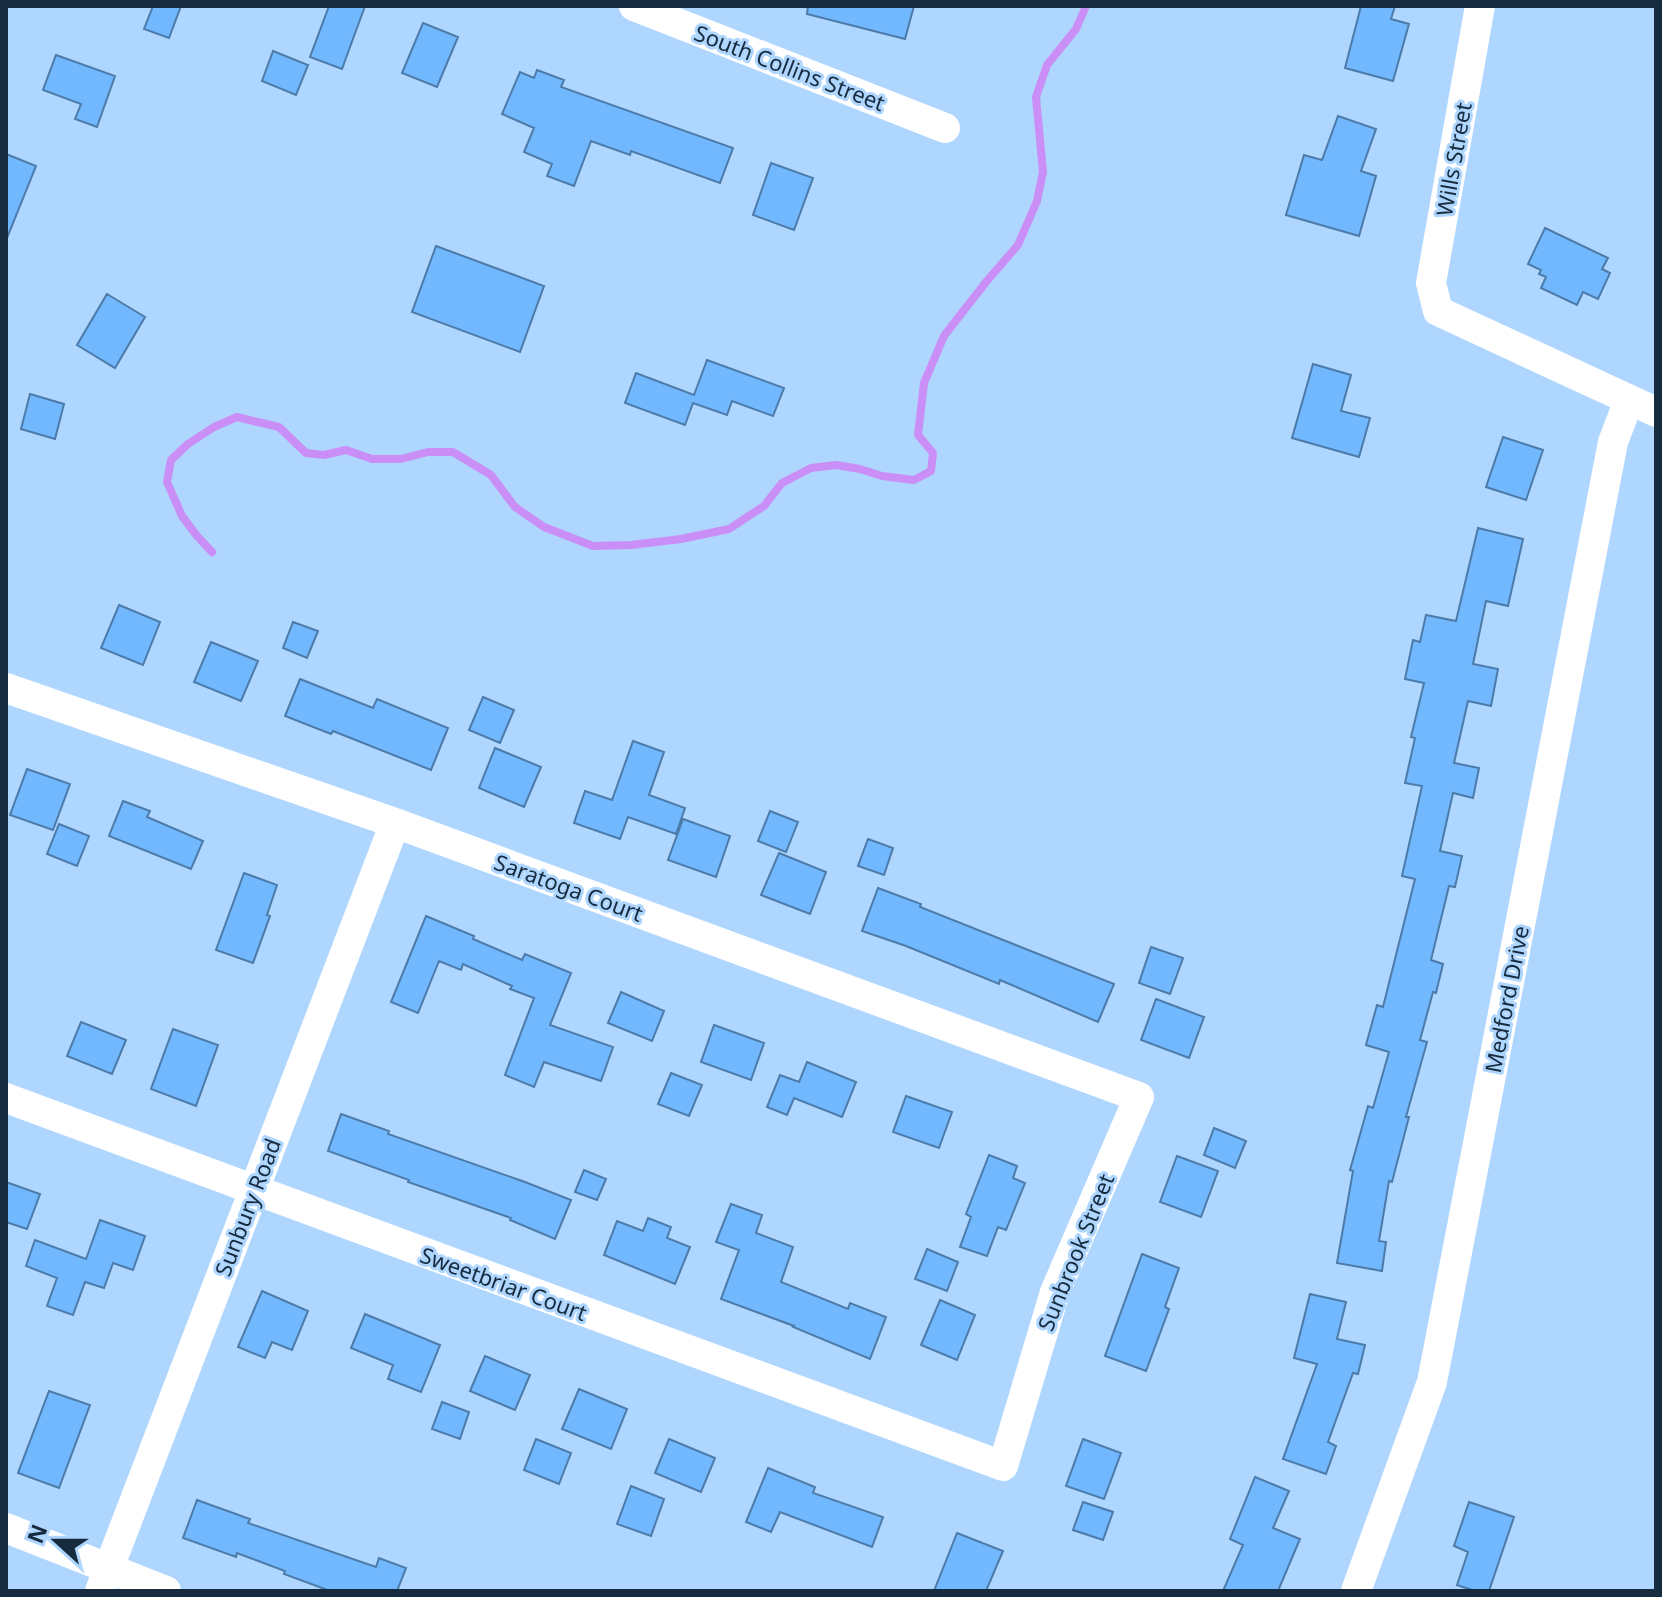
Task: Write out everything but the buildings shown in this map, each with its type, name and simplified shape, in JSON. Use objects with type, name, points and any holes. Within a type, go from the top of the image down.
[{"type":"street","name":"South Collins Street","points":[[634,6],[945,128]]},
{"type":"street","name":"Wills Street","points":[[1480,6],[1431,283],[1438,311],[1642,406]]},
{"type":"street","name":"Medford Drive","points":[[1356,1591],[1432,1382],[1613,442],[1642,406]]},
{"type":"street","name":"Saratoga Court","points":[[6,688],[395,823],[1129,1094]]},
{"type":"street","name":"Sunbury Road","points":[[104,1579],[395,823]]},
{"type":"street","name":"Sunbrook Street","points":[[1003,1466],[1055,1292],[1139,1097],[1129,1094]]},
{"type":"street","name":"Sweetbriar Court","points":[[6,1098],[1003,1466]]},
{"type":"street","points":[[6,1528],[104,1579],[166,1591]]},
{"type":"waterway","points":[[212,552],[182,516],[167,482],[171,460],[214,427],[237,417],[279,427],[306,453],[324,455],[346,450],[372,459],[401,459],[428,452],[453,452],[491,475],[515,507],[544,527],[593,546],[681,539],[729,529],[764,506],[782,483],[811,468],[836,465],[914,480],[931,471],[933,453],[918,435],[924,383],[944,336],[1018,245],[1037,201],[1043,172],[1036,97],[1047,65],[1076,29],[1086,6]]}]
